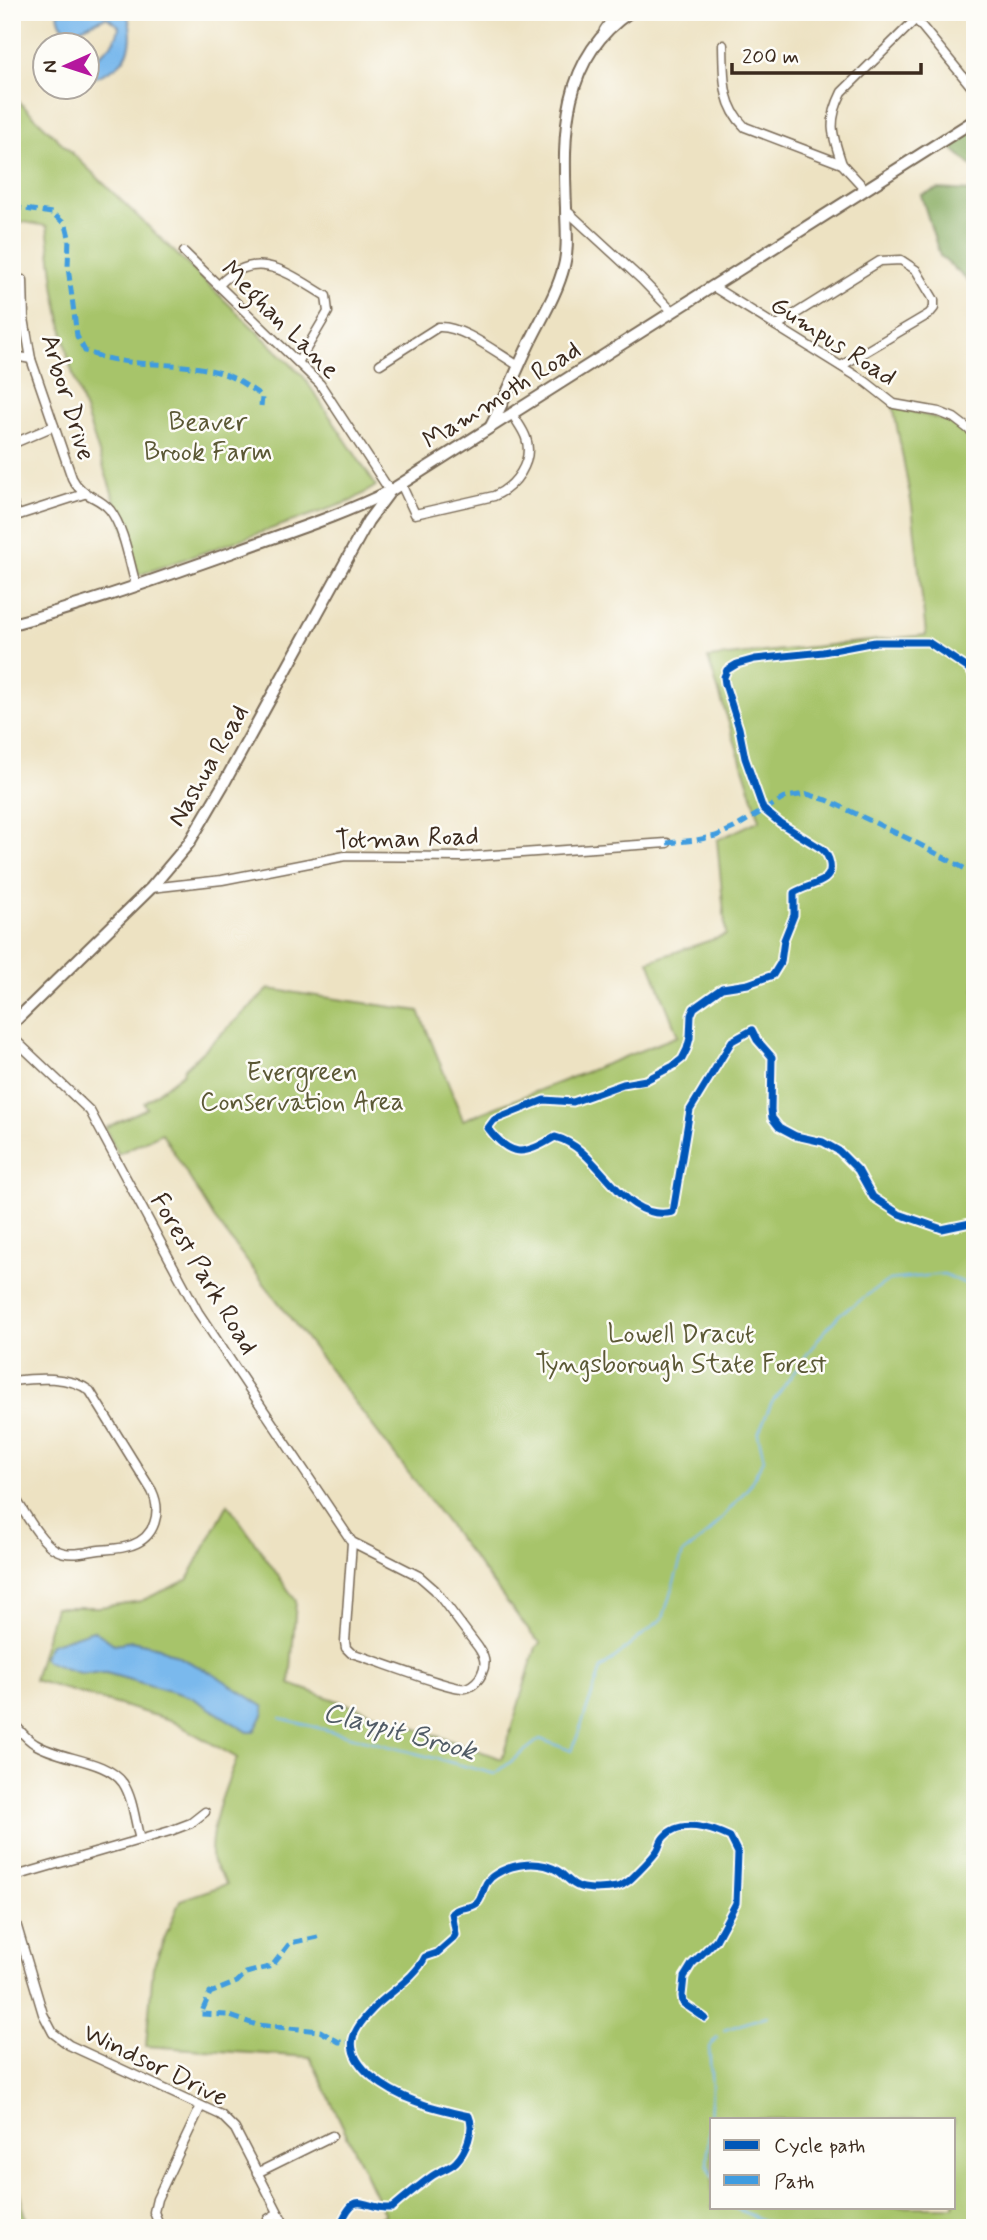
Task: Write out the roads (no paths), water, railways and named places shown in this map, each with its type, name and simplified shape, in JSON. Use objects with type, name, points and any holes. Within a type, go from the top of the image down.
[{"type":"main road","points":[[491,426],[564,267],[567,247],[564,150],[568,104],[583,64],[598,39],[630,12]]},
{"type":"main road","name":"Mammoth Road","points":[[12,624],[57,613],[355,508],[390,491],[975,120]]},
{"type":"main road","points":[[506,397],[512,402],[526,404]]},
{"type":"main road","name":"Nashua Road","points":[[12,1024],[171,866],[201,822],[368,521],[390,491]]},
{"type":"street","points":[[598,39],[616,12]]},
{"type":"street","points":[[865,189],[842,164],[832,134],[834,107],[842,92],[913,15],[975,91]]},
{"type":"street","points":[[723,45],[726,97],[745,127],[842,164]]},
{"type":"street","points":[[566,210],[672,311]]},
{"type":"street","name":"Meghan Lane","points":[[184,252],[320,384],[390,491]]},
{"type":"street","points":[[776,326],[880,261],[901,260],[916,270],[934,300],[934,308],[929,314],[841,366]]},
{"type":"street","points":[[219,285],[236,271],[262,264],[276,266],[326,296],[328,312],[299,361]]},
{"type":"street","name":"Arbor Drive","points":[[23,281],[24,318],[31,359],[72,478],[77,489],[103,503],[111,512],[136,585]]},
{"type":"street","name":"Gumpus Road","points":[[712,286],[841,366],[894,404],[939,412],[954,418],[975,434]]},
{"type":"street","points":[[380,364],[438,327],[447,326],[519,366]]},
{"type":"street","points":[[12,358],[31,359]]},
{"type":"street","points":[[401,484],[415,514],[506,491],[522,472],[526,456],[527,440],[512,413]]},
{"type":"street","points":[[12,444],[54,426]]},
{"type":"street","points":[[12,500],[19,515],[84,494]]},
{"type":"street","name":"Totman Road","points":[[151,888],[222,880],[365,855],[464,856],[667,843]]},
{"type":"street","name":"Forest Park Road","points":[[12,1037],[90,1111],[198,1312],[352,1542]]},
{"type":"street","points":[[12,1381],[69,1381],[90,1391],[152,1491],[157,1516],[148,1535],[135,1544],[66,1553],[46,1542],[12,1493]]},
{"type":"street","points":[[352,1542],[404,1566],[435,1590],[484,1657],[483,1672],[476,1682],[466,1688],[448,1686],[351,1653],[346,1648],[352,1542]]},
{"type":"street","points":[[12,1721],[34,1744],[106,1769],[117,1776],[125,1786],[140,1840]]},
{"type":"street","points":[[12,1877],[191,1823],[205,1812]]},
{"type":"street","name":"Windsor Drive","points":[[12,1910],[40,2004],[53,2033],[69,2045],[221,2115],[229,2122],[257,2173],[283,2222],[282,2228]]},
{"type":"street","points":[[158,2222],[154,2212],[157,2199],[201,2106]]},
{"type":"street","points":[[257,2173],[332,2136]]},
{"type":"street","points":[[267,2228],[268,2219],[278,2213]]},
{"type":"water","points":[[58,12],[127,12],[131,38],[126,56],[102,74],[102,53],[112,43],[119,26],[106,17],[72,32],[62,25]]},
{"type":"water","points":[[93,1630],[114,1644],[132,1641],[159,1647],[214,1674],[264,1707],[264,1713],[254,1732],[248,1732],[191,1697],[106,1673],[81,1673],[66,1669],[46,1661],[43,1657],[50,1644]]},
{"type":"waterway","name":"Claypit Brook","points":[[280,1718],[495,1774],[540,1739],[572,1751],[601,1669],[663,1618],[683,1553],[709,1533],[748,1488],[764,1459],[758,1434],[771,1404],[818,1339],[840,1314],[889,1280],[944,1274],[975,1288]]},
{"type":"waterway","points":[[724,2030],[767,2016]]},
{"type":"waterway","points":[[710,2172],[707,2164],[712,2087],[709,2047],[717,2037]]},
{"type":"waterway","points":[[734,2208],[781,2228]]},
{"type":"park label","name":"Beaver Brook Farm","points":[[208,436]]},
{"type":"park label","name":"Evergreen Conservation Area","points":[[302,1086]]},
{"type":"park label","name":"Lowell Dracut Tyngsborough State Forest","points":[[681,1348]]}]
